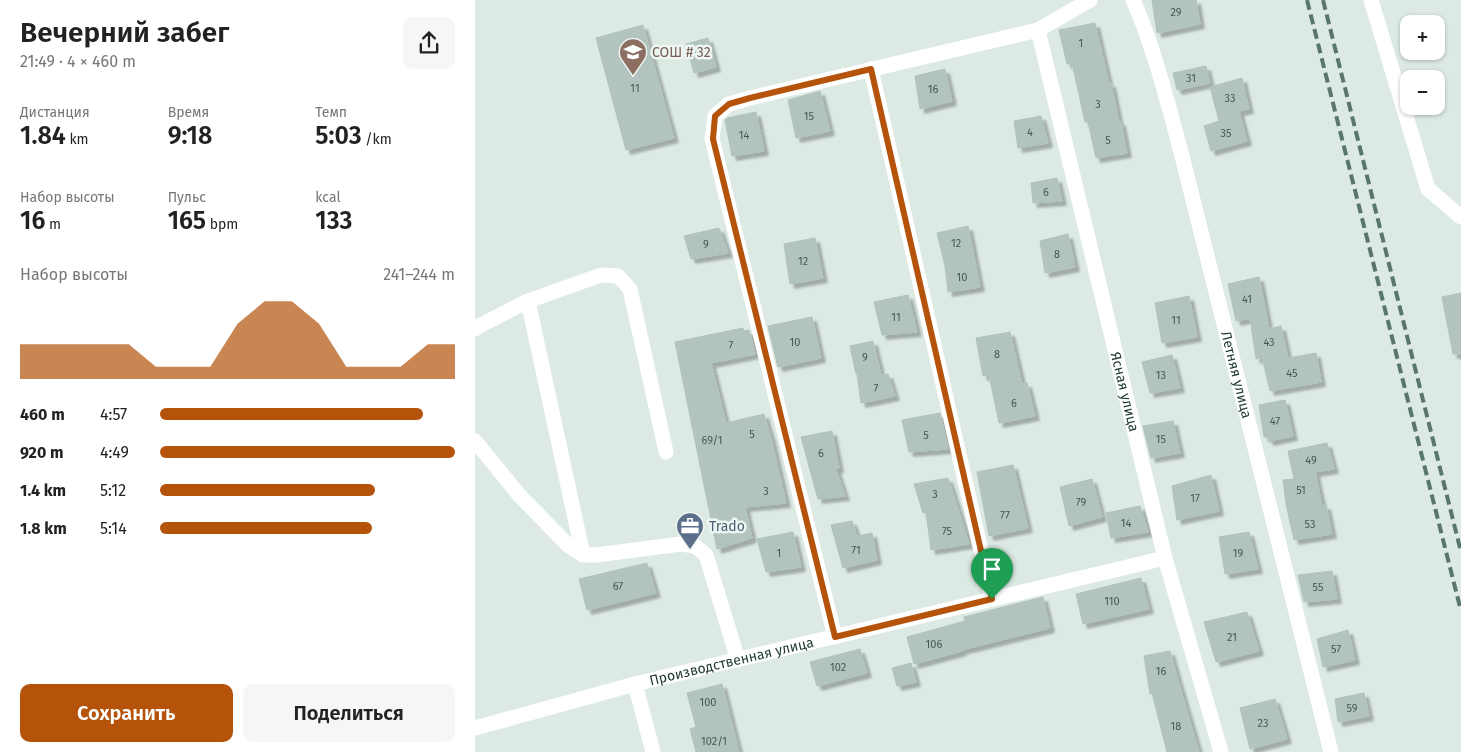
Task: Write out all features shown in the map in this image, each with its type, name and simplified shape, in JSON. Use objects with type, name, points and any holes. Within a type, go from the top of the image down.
[{"type":"street","points":[[835,637],[714,147],[715,116],[729,104],[750,98],[1038,30],[1090,0]]},
{"type":"street","name":"Летняя улица","points":[[1133,0],[1140,15],[1165,93],[1182,156],[1331,752]]},
{"type":"street","points":[[1371,0],[1428,189],[1461,217]]},
{"type":"street","name":"Ясная улица","points":[[1038,30],[1165,558],[1221,752]]},
{"type":"street","points":[[871,69],[992,599]]},
{"type":"street","points":[[475,330],[479,326],[528,301],[601,275],[618,276],[630,289],[665,452]]},
{"type":"street","points":[[528,301],[583,555]]},
{"type":"street","points":[[475,441],[520,496],[569,546],[583,555],[681,544],[695,546],[706,556],[738,660]]},
{"type":"street","name":"Производственная улица","points":[[475,728],[635,684],[1165,558]]},
{"type":"street","points":[[635,684],[653,752]]},
{"type":"building","points":[[1152,0],[1196,0],[1200,24],[1157,33]]},
{"type":"building","points":[[1095,23],[1109,84],[1111,83],[1119,122],[1121,122],[1127,153],[1096,158],[1088,122],[1085,122],[1072,63],[1067,64],[1059,30]]},
{"type":"building","points":[[643,25],[674,138],[626,150],[596,38]]},
{"type":"building","points":[[708,38],[716,67],[694,73],[686,44]]},
{"type":"building","points":[[1206,66],[1210,83],[1177,90],[1173,73]]},
{"type":"building","points":[[945,69],[952,101],[920,109],[915,76]]},
{"type":"building","points":[[1242,78],[1249,109],[1239,111],[1247,141],[1211,151],[1204,126],[1219,121],[1210,87]]},
{"type":"building","points":[[820,91],[830,131],[796,138],[788,100]]},
{"type":"building","points":[[756,112],[764,151],[732,156],[725,120]]},
{"type":"building","points":[[1041,116],[1048,143],[1018,148],[1014,121]]},
{"type":"building","points":[[1057,178],[1062,201],[1033,203],[1031,183]]},
{"type":"building","points":[[968,226],[980,287],[948,292],[945,266],[937,233]]},
{"type":"building","points":[[719,228],[728,253],[691,259],[684,236]]},
{"type":"building","points":[[1068,234],[1075,267],[1045,273],[1040,241]]},
{"type":"building","points":[[815,238],[823,278],[790,284],[784,244]]},
{"type":"building","points":[[1259,277],[1269,329],[1281,326],[1288,358],[1316,353],[1321,382],[1270,391],[1262,357],[1256,359],[1250,318],[1236,321],[1228,284]]},
{"type":"building","points":[[1461,293],[1461,354],[1453,354],[1442,297]]},
{"type":"building","points":[[908,295],[917,332],[882,335],[874,302]]},
{"type":"building","points":[[1189,296],[1197,337],[1162,343],[1155,303]]},
{"type":"building","points":[[812,317],[821,358],[778,367],[768,326]]},
{"type":"building","points":[[743,328],[744,331],[749,330],[755,354],[711,363],[726,423],[764,414],[786,503],[745,507],[752,538],[717,549],[675,342]]},
{"type":"building","points":[[1010,332],[1022,384],[1027,383],[1035,416],[999,423],[989,375],[983,376],[976,338]]},
{"type":"building","points":[[873,341],[881,375],[888,374],[895,396],[861,403],[857,374],[850,346]]},
{"type":"building","points":[[1172,355],[1180,388],[1150,393],[1142,362]]},
{"type":"building","points":[[1285,400],[1293,436],[1269,441],[1268,437],[1264,437],[1259,405]]},
{"type":"building","points":[[940,413],[948,449],[909,452],[902,420]]},
{"type":"building","points":[[1173,421],[1180,453],[1151,458],[1143,426]]},
{"type":"building","points":[[832,431],[839,468],[836,469],[845,496],[818,499],[801,437]]},
{"type":"building","points":[[1327,443],[1334,469],[1315,472],[1322,506],[1326,505],[1332,534],[1294,540],[1283,480],[1294,479],[1288,451]]},
{"type":"building","points":[[1013,465],[1028,528],[989,536],[977,472]]},
{"type":"building","points":[[1211,475],[1219,511],[1177,520],[1172,486]]},
{"type":"building","points":[[948,478],[969,544],[931,550],[926,512],[923,513],[914,484]]},
{"type":"building","points":[[1092,479],[1102,517],[1069,526],[1060,487]]},
{"type":"building","points":[[1140,506],[1148,532],[1111,538],[1106,513]]},
{"type":"building","points":[[852,521],[857,536],[872,533],[877,560],[843,568],[831,525]]},
{"type":"building","points":[[793,532],[801,567],[766,572],[757,539]]},
{"type":"building","points":[[1249,532],[1258,569],[1225,574],[1219,537]]},
{"type":"building","points":[[647,563],[656,593],[587,610],[579,579]]},
{"type":"building","points":[[1332,571],[1337,599],[1304,602],[1298,575]]},
{"type":"building","points":[[1141,578],[1149,609],[1083,624],[1076,594]]},
{"type":"building","points":[[1043,597],[1050,628],[961,650],[914,664],[907,637],[965,621],[964,617]]},
{"type":"building","points":[[1247,612],[1259,651],[1216,662],[1204,622]]},
{"type":"building","points":[[1348,630],[1355,660],[1323,667],[1317,639]]},
{"type":"building","points":[[860,649],[867,673],[817,686],[810,662]]},
{"type":"building","points":[[1170,651],[1199,752],[1167,752],[1152,693],[1150,694],[1144,656]]},
{"type":"building","points":[[911,663],[916,682],[897,686],[892,668]]},
{"type":"building","points":[[722,684],[739,752],[696,752],[690,729],[696,727],[687,693]]},
{"type":"building","points":[[1364,693],[1369,716],[1338,722],[1335,699]]},
{"type":"building","points":[[1275,699],[1287,739],[1250,749],[1240,708]]},
{"type":"railway","points":[[1307,0],[1461,611]]},
{"type":"railway","points":[[1323,0],[1461,552]]},
{"type":"place","name":"СОШ # 32","points":[[633,76]]},
{"type":"place","name":"Trado","points":[[690,550]]},
{"type":"route","points":[[871,69],[992,599],[835,637],[713,139],[715,116],[729,104],[871,69]]}]
